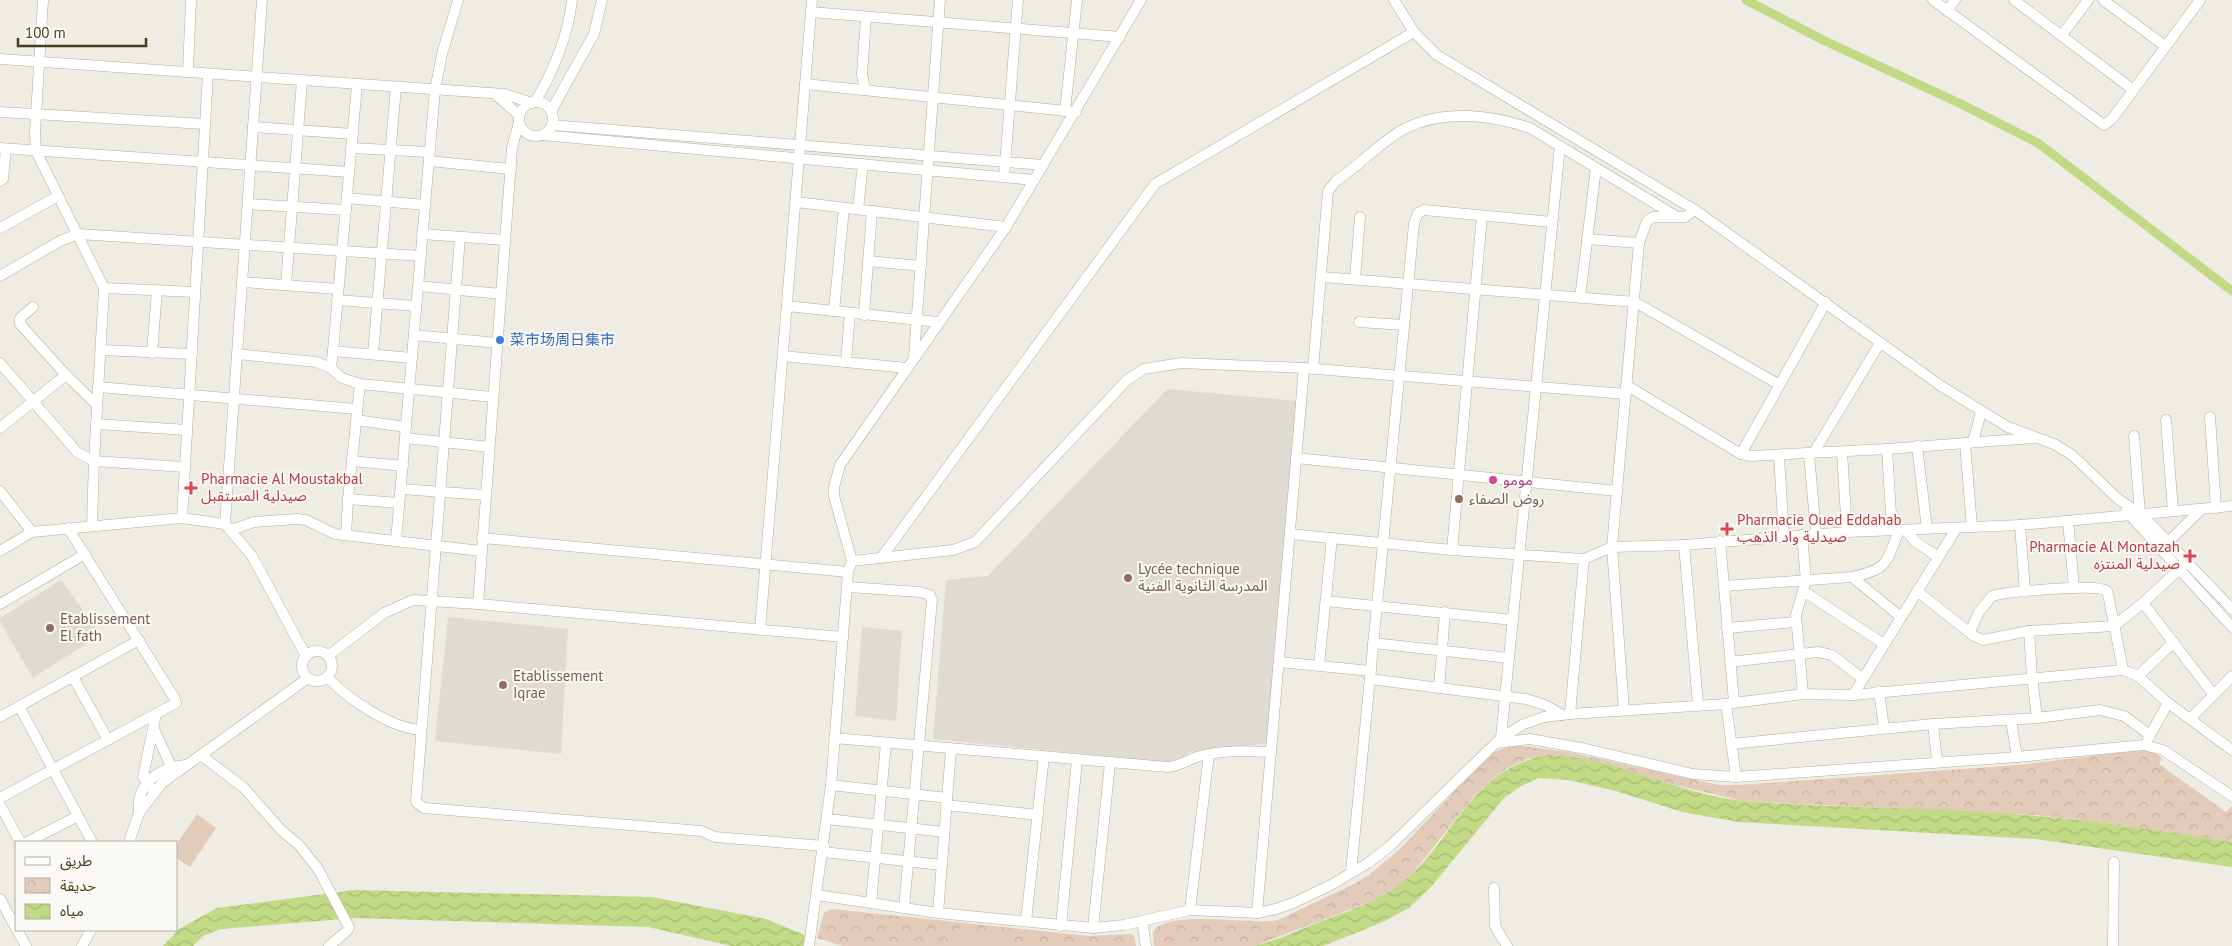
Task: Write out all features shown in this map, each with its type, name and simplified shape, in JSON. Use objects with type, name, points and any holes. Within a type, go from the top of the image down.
[{"type":"street","points":[[43,0],[36,114],[36,151],[104,288],[92,525]]},
{"type":"street","points":[[188,72],[191,0]]},
{"type":"street","points":[[262,0],[234,398],[228,527],[252,556],[267,580],[306,656]]},
{"type":"street","points":[[396,541],[435,90],[442,54],[458,0]]},
{"type":"street","points":[[478,604],[512,148],[523,108],[534,102],[560,52],[569,25],[572,0]]},
{"type":"street","points":[[542,135],[552,125],[551,111],[590,43],[602,0]]},
{"type":"street","points":[[760,630],[812,0]]},
{"type":"street","points":[[914,358],[940,0]]},
{"type":"street","points":[[1004,177],[1018,0]]},
{"type":"street","points":[[1066,111],[1077,0]]},
{"type":"street","points":[[809,946],[824,849],[848,572],[852,561],[834,496],[836,476],[840,464],[1006,227],[1141,0]]},
{"type":"street","points":[[1394,0],[1414,32],[1437,55],[1695,210],[1826,302],[1880,343],[1981,412],[2008,427],[2063,448],[2117,498],[2140,514],[2232,609]]},
{"type":"street","points":[[1933,0],[2102,125],[2106,125],[2112,119],[2196,2]]},
{"type":"street","points":[[1948,11],[1955,0]]},
{"type":"street","points":[[2014,0],[2132,89]]},
{"type":"street","points":[[2062,35],[2088,0]]},
{"type":"street","points":[[2103,0],[2165,46]]},
{"type":"street","points":[[811,12],[1120,37]]},
{"type":"street","points":[[865,90],[862,74],[866,17]]},
{"type":"street","points":[[881,558],[1155,184],[1414,32]]},
{"type":"street","points":[[0,59],[495,94],[513,96],[544,104],[551,111]]},
{"type":"street","points":[[182,518],[208,74]]},
{"type":"street","points":[[286,285],[302,81]]},
{"type":"street","points":[[331,368],[357,84]]},
{"type":"street","points":[[805,84],[1076,112]]},
{"type":"street","points":[[373,354],[396,87]]},
{"type":"street","points":[[495,94],[519,119],[528,133],[1034,180]]},
{"type":"street","points":[[0,112],[205,124]]},
{"type":"street","points":[[1257,913],[1296,458],[1322,277],[1328,190],[1336,181],[1407,128],[1446,117],[1491,118],[1530,128],[1674,215]]},
{"type":"street","points":[[552,125],[1042,165]]},
{"type":"street","points":[[253,127],[352,134]]},
{"type":"street","points":[[512,148],[528,133]]},
{"type":"street","points":[[1499,741],[1506,695],[1560,146]]},
{"type":"street","points":[[351,148],[390,150],[510,169]]},
{"type":"street","points":[[0,181],[3,179],[3,149],[349,172]]},
{"type":"street","points":[[858,209],[863,164]]},
{"type":"street","points":[[1580,298],[1596,168]]},
{"type":"street","points":[[0,228],[58,196]]},
{"type":"street","points":[[347,198],[425,205]]},
{"type":"street","points":[[796,202],[1006,227]]},
{"type":"street","points":[[248,204],[346,210]]},
{"type":"street","points":[[834,311],[844,208]]},
{"type":"street","points":[[1624,710],[1612,547],[1639,243],[1647,221],[1653,217],[1674,215],[1685,217],[1695,210]]},
{"type":"street","points":[[864,315],[872,211]]},
{"type":"street","points":[[1351,873],[1414,224],[1420,211],[1552,222]]},
{"type":"street","points":[[1452,550],[1482,216]]},
{"type":"street","points":[[1355,279],[1360,217]]},
{"type":"street","points":[[0,276],[60,241],[78,234],[421,256]]},
{"type":"street","points":[[422,234],[505,240]]},
{"type":"street","points":[[460,237],[415,798],[417,805],[422,808],[701,831],[715,837],[942,865]]},
{"type":"street","points":[[1587,240],[1639,243]]},
{"type":"street","points":[[868,261],[921,266]]},
{"type":"street","points":[[1322,277],[1635,302],[1778,384]]},
{"type":"street","points":[[242,282],[286,285],[377,303],[416,306]]},
{"type":"street","points":[[418,286],[501,294]]},
{"type":"street","points":[[104,288],[195,292]]},
{"type":"street","points":[[152,353],[157,290]]},
{"type":"street","points":[[1741,454],[1778,384],[1826,302]]},
{"type":"street","points":[[33,306],[20,318],[20,324],[66,375],[97,405]]},
{"type":"street","points":[[787,306],[938,322]]},
{"type":"street","points":[[846,362],[850,313]]},
{"type":"street","points":[[1359,322],[1404,325]]},
{"type":"street","points":[[414,335],[497,344]]},
{"type":"street","points":[[1816,533],[1812,453],[1880,343]]},
{"type":"street","points":[[101,350],[192,354]]},
{"type":"street","points":[[333,351],[412,358]]},
{"type":"street","points":[[237,354],[316,362],[331,368],[342,378],[360,384],[493,397]]},
{"type":"street","points":[[783,356],[907,368]]},
{"type":"street","points":[[852,561],[954,550],[975,542],[1135,373],[1153,366],[1181,363],[1309,369],[1536,387],[1626,390],[1741,454],[1763,457],[1887,450],[1917,446],[2036,438]]},
{"type":"street","points":[[0,364],[77,452],[94,461],[185,467]]},
{"type":"street","points":[[0,428],[66,375]]},
{"type":"street","points":[[346,536],[360,384]]},
{"type":"street","points":[[98,386],[357,409]]},
{"type":"street","points":[[1972,527],[1969,442],[1981,412]]},
{"type":"street","points":[[2210,418],[2216,508]]},
{"type":"street","points":[[356,420],[406,427]]},
{"type":"street","points":[[2166,420],[2173,511]]},
{"type":"street","points":[[96,424],[187,430]]},
{"type":"street","points":[[2134,436],[2140,514]]},
{"type":"street","points":[[405,438],[489,447]]},
{"type":"street","points":[[1917,446],[1927,529]]},
{"type":"street","points":[[1724,586],[1852,577],[1871,573],[1881,568],[1899,529],[1887,450]]},
{"type":"street","points":[[1842,452],[1848,532]]},
{"type":"street","points":[[1779,456],[1784,537]]},
{"type":"street","points":[[1296,458],[1617,491]]},
{"type":"street","points":[[352,461],[403,466]]},
{"type":"street","points":[[401,489],[485,495]]},
{"type":"street","points":[[0,491],[32,532]]},
{"type":"street","points":[[2117,498],[2129,515],[2160,550],[2232,627]]},
{"type":"street","points":[[348,499],[400,503]]},
{"type":"street","points":[[1290,534],[1452,550],[1584,558],[1612,547],[1684,545],[1802,536],[1816,533],[2020,525],[2232,506]]},
{"type":"street","points":[[2160,550],[2202,509]]},
{"type":"street","points":[[0,552],[32,532],[182,518],[228,527],[254,522],[297,519],[306,520],[328,532],[346,536],[481,551]]},
{"type":"street","points":[[2068,521],[2074,588]]},
{"type":"street","points":[[2020,525],[2025,592]]},
{"type":"street","points":[[0,798],[176,704],[176,699],[68,528]]},
{"type":"street","points":[[1899,529],[1938,558]]},
{"type":"street","points":[[1853,695],[1956,529]]},
{"type":"street","points":[[1802,536],[1806,580],[1797,610],[1796,622],[1803,694]]},
{"type":"street","points":[[482,538],[848,572]]},
{"type":"street","points":[[1319,665],[1332,538]]},
{"type":"street","points":[[1720,542],[1730,662],[1730,744],[1736,777]]},
{"type":"street","points":[[1684,545],[1698,704]]},
{"type":"street","points":[[0,604],[85,554]]},
{"type":"street","points":[[1566,714],[1584,558]]},
{"type":"street","points":[[1917,591],[1983,640],[2030,631],[2114,626],[2143,603],[2187,562]]},
{"type":"street","points":[[1852,577],[1901,617]]},
{"type":"street","points":[[1970,632],[1979,612],[1990,597],[2096,586],[2104,588],[2109,599],[2123,670]]},
{"type":"street","points":[[848,587],[920,592],[931,597],[904,908]]},
{"type":"street","points":[[1803,591],[1884,644]]},
{"type":"street","points":[[328,656],[392,608],[412,600],[478,604],[843,638]]},
{"type":"street","points":[[1326,601],[1513,620]]},
{"type":"street","points":[[2143,603],[2213,694]]},
{"type":"street","points":[[1439,688],[1445,612]]},
{"type":"street","points":[[1727,628],[1796,622]]},
{"type":"street","points":[[2030,631],[2032,677],[2037,718]]},
{"type":"street","points":[[0,717],[139,640]]},
{"type":"street","points":[[2138,676],[2174,642]]},
{"type":"street","points":[[1373,643],[1509,658]]},
{"type":"street","points":[[314,652],[328,656],[332,666],[327,677],[318,681],[308,678],[302,665],[306,656],[314,652]]},
{"type":"street","points":[[1730,662],[1810,652],[1832,655],[1863,679]]},
{"type":"street","points":[[1278,662],[1319,665],[1439,688],[1506,695],[1545,705],[1566,714]]},
{"type":"street","points":[[817,895],[938,913],[1093,928],[1142,921],[1190,910],[1257,913],[1293,903],[1351,873],[1390,846],[1499,741],[1530,722],[1544,717],[1566,714],[1730,703],[1803,694],[1853,695],[1879,691],[2123,670],[2138,676],[2168,703],[2191,718],[2232,750]]},
{"type":"street","points":[[73,677],[108,740]]},
{"type":"street","points":[[327,677],[347,695],[391,721],[402,727],[421,730]]},
{"type":"street","points":[[128,841],[139,814],[154,791],[185,764],[202,756],[308,678]]},
{"type":"street","points":[[2191,718],[2213,694],[2230,682]]},
{"type":"street","points":[[1879,691],[1884,728]]},
{"type":"street","points":[[2144,745],[2168,703]]},
{"type":"street","points":[[20,706],[91,841]]},
{"type":"street","points":[[1730,744],[1884,728],[2037,718],[2100,710],[2124,716],[2150,735]]},
{"type":"street","points":[[154,791],[146,783],[144,772],[156,714]]},
{"type":"street","points":[[2011,720],[2017,757]]},
{"type":"street","points":[[1933,724],[1937,761]]},
{"type":"street","points":[[154,729],[171,766]]},
{"type":"street","points":[[834,738],[951,750],[1172,767],[1191,758],[1208,754],[1232,751],[1271,752]]},
{"type":"street","points":[[1499,741],[1530,739],[1586,749],[1693,774],[1736,777],[1937,761],[2017,757],[2144,745],[2163,750],[2232,796]]},
{"type":"street","points":[[871,903],[886,742]]},
{"type":"street","points":[[938,913],[951,750]]},
{"type":"street","points":[[1190,910],[1208,754]]},
{"type":"street","points":[[202,756],[244,788],[312,860],[349,927],[347,931],[329,946]]},
{"type":"street","points":[[1026,921],[1044,756]]},
{"type":"street","points":[[1061,926],[1077,760]]},
{"type":"street","points":[[1093,928],[1110,763]]},
{"type":"street","points":[[139,814],[138,798],[146,783],[171,766],[185,764]]},
{"type":"street","points":[[831,785],[914,794],[947,802],[1038,815]]},
{"type":"street","points":[[0,805],[19,841]]},
{"type":"street","points":[[28,841],[78,816]]},
{"type":"street","points":[[827,819],[944,832]]},
{"type":"street","points":[[2113,946],[2114,862]]},
{"type":"street","points":[[1494,888],[1494,926],[1507,946]]},
{"type":"street","points":[[0,899],[15,926]]},
{"type":"street","points":[[6,910],[15,905]]},
{"type":"street","points":[[1142,921],[1146,946]]},
{"type":"street","points":[[18,931],[26,946]]},
{"type":"street","points":[[82,946],[90,931]]},
{"type":"shaded area","name":"Lycée technique المدرسة الثانوية الفنية","points":[[1167,389],[1307,402],[1271,743],[1189,752],[1182,764],[933,739],[946,580],[988,576]]},
{"type":"shaded area","name":"Etablissement El fath","points":[[61,580],[101,634],[33,678],[0,622],[0,618]]},
{"type":"shaded area","name":"Etablissement Iqrae","points":[[448,617],[568,629],[561,754],[435,741]]},
{"type":"shaded area","points":[[862,627],[902,631],[896,721],[855,716]]},
{"type":"green space","points":[[1515,745],[1569,752],[1719,785],[2018,765],[2141,750],[2155,753],[2162,758],[2159,764],[2226,812],[2232,806],[2232,842],[2036,815],[1743,801],[1547,755],[1527,759],[1507,768],[1490,781],[1474,796],[1413,873],[1395,889],[1372,901],[1254,946],[1154,946],[1153,932],[1162,925],[1192,919],[1278,920],[1354,884],[1370,874],[1399,850],[1491,753]]},
{"type":"green space","points":[[197,814],[216,828],[190,867],[178,859],[178,842]]},
{"type":"green space","points":[[832,909],[1089,936],[1131,934],[1134,936],[1136,946],[843,946],[817,938],[824,913]]},
{"type":"green space","points":[[955,928],[1010,935],[1008,946],[953,946]]},
{"type":"water","points":[[1547,755],[1573,757],[1597,762],[1695,791],[1745,801],[1964,811],[2061,818],[2232,842],[2232,867],[2035,839],[1739,822],[1682,812],[1619,792],[1569,780],[1539,778],[1521,786],[1504,798],[1431,887],[1409,908],[1383,922],[1323,946],[1254,946],[1353,909],[1390,891],[1412,874],[1428,857],[1469,803],[1484,787],[1501,773],[1522,762]]},
{"type":"water","points":[[355,890],[652,897],[766,919],[805,935],[803,946],[732,946],[648,927],[355,918],[221,929],[203,936],[193,946],[163,946],[179,929],[217,908]]},
{"type":"waterway","points":[[1746,0],[1823,40],[1961,104],[2038,143],[2232,291]]},
{"type":"place","name":"菜市场周日集市","points":[[500,340]]},
{"type":"place","name":"مومو","points":[[1493,480]]},
{"type":"place","name":"Pharmacie Al Moustakbal صيدلية المستقبل","points":[[191,488]]},
{"type":"place","name":"روض الصفاء","points":[[1459,499]]},
{"type":"place","name":"Pharmacie Oued Eddahab صيدلية واد الذهب","points":[[1727,529]]},
{"type":"place","name":"Pharmacie Al Montazah صيدلية المنتزه","points":[[2190,556]]},
{"type":"place","name":"Lycée technique المدرسة الثانوية الفنية","points":[[1128,578]]},
{"type":"place","name":"Etablissement El fath","points":[[50,628]]},
{"type":"place","name":"Etablissement Iqrae","points":[[503,685]]}]
